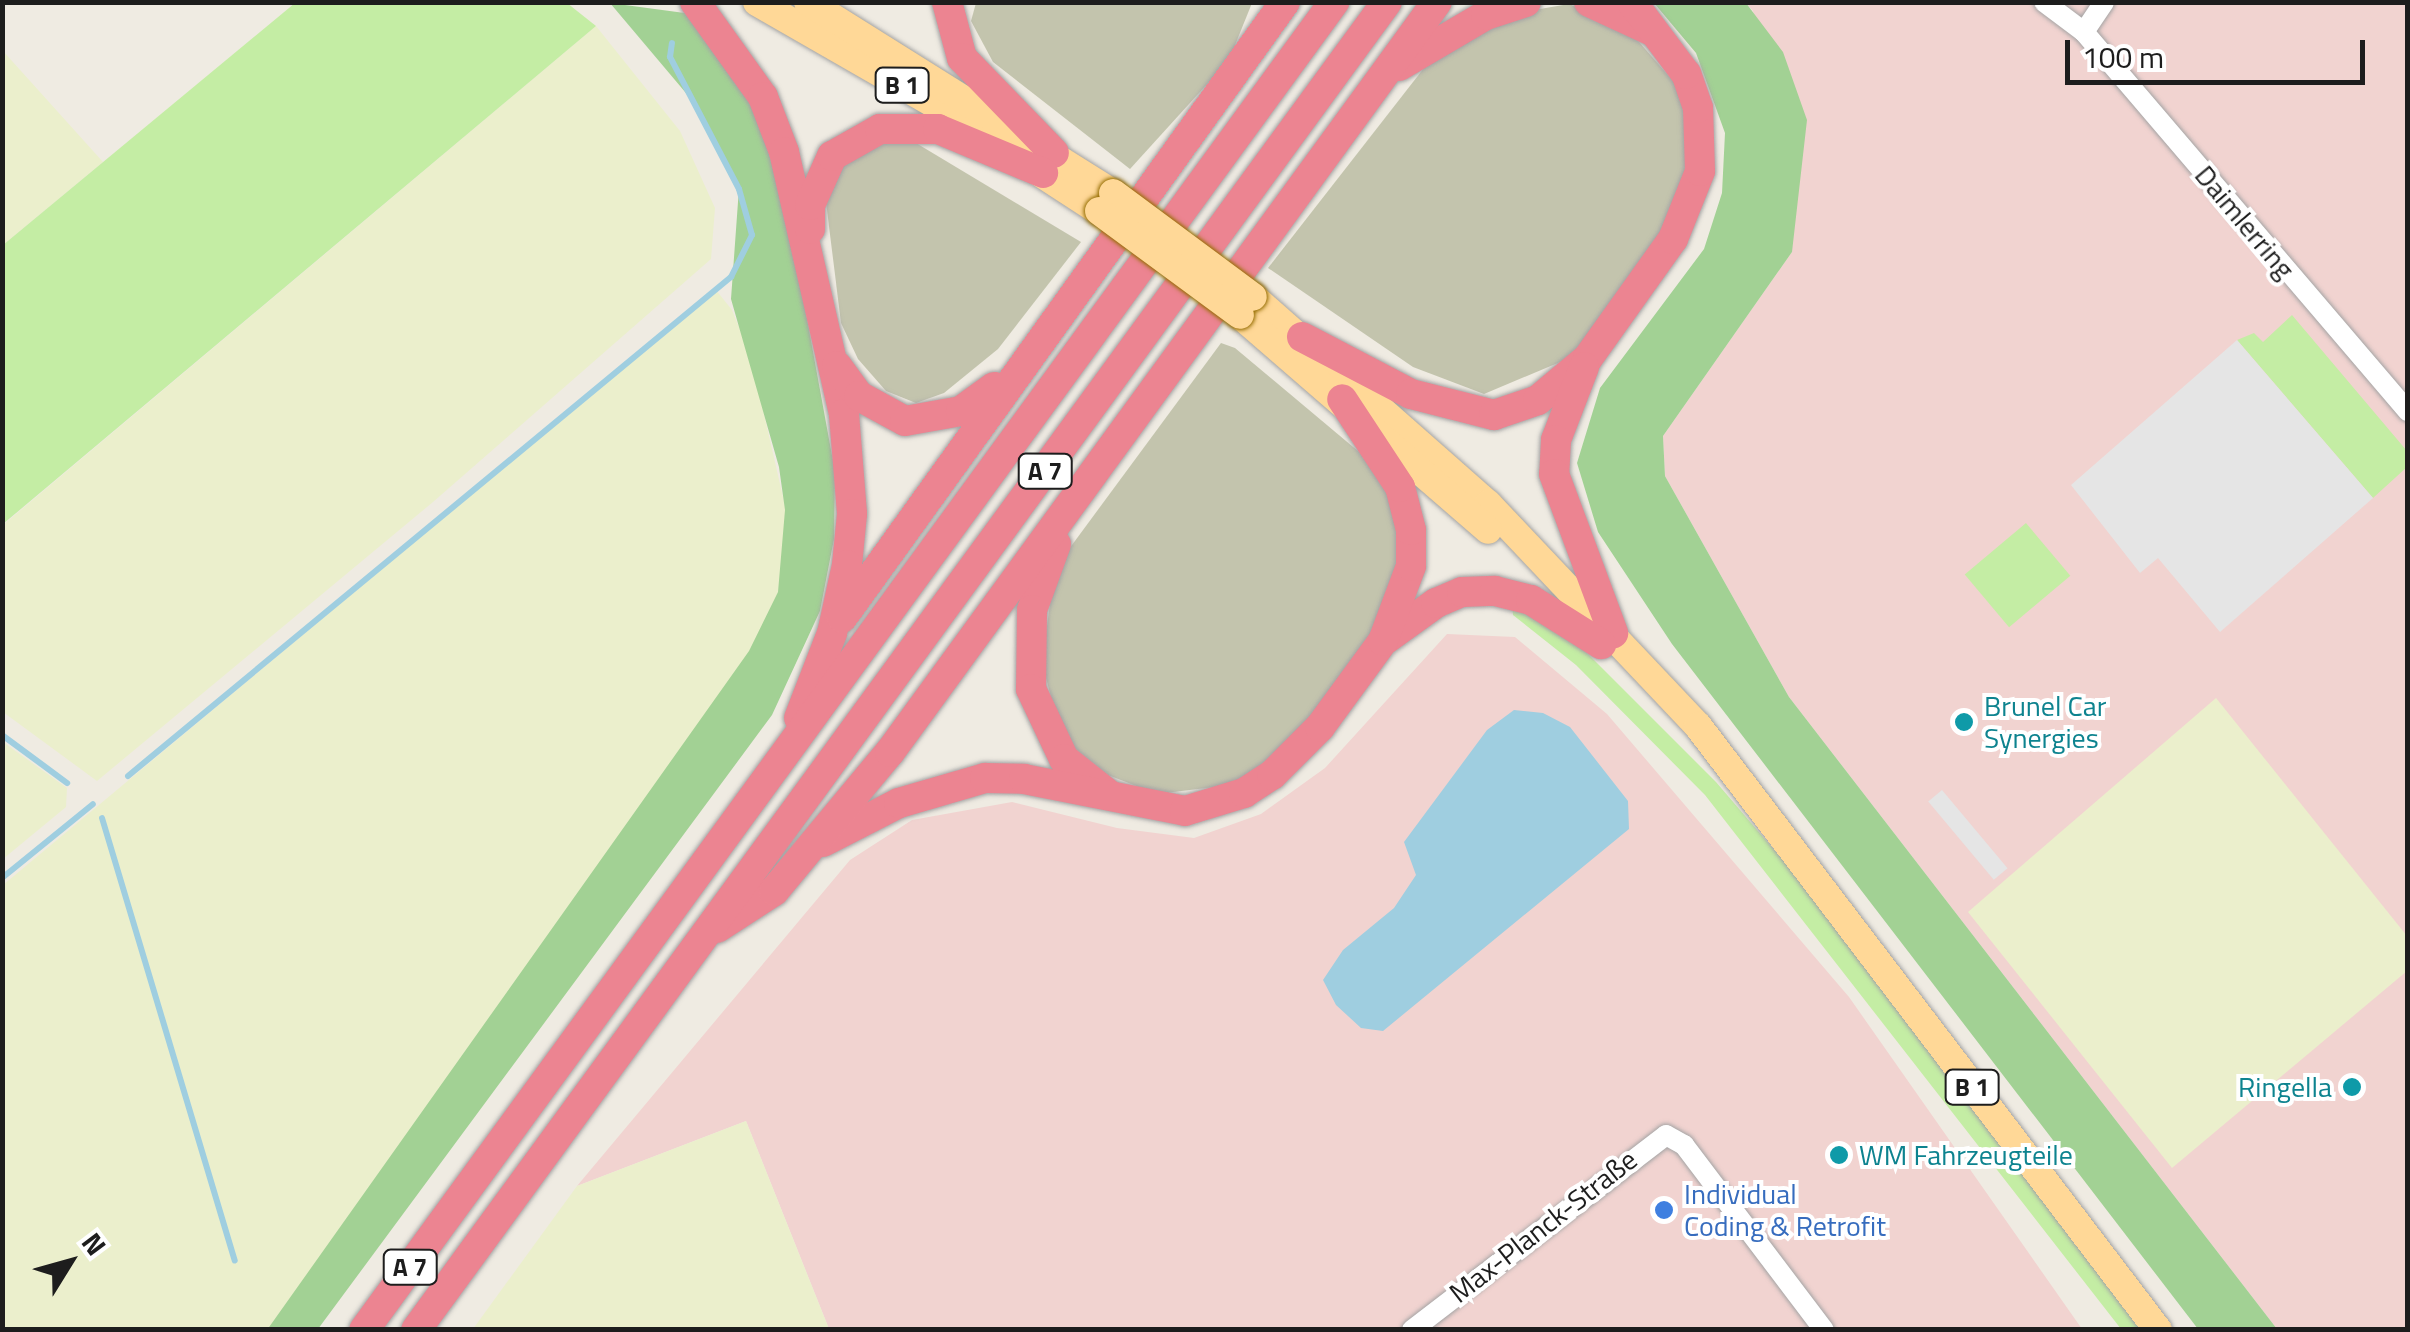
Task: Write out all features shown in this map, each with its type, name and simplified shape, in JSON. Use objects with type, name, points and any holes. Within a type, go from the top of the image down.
[{"type":"highway","points":[[696,2],[763,97],[809,252],[844,414],[852,514],[832,633],[778,768]]},
{"type":"highway","points":[[947,2],[962,58],[1049,162]]},
{"type":"highway","points":[[1228,80],[1264,2]]},
{"type":"highway","points":[[832,633],[1015,372],[1285,2]]},
{"type":"highway","name":"A 7","points":[[364,1330],[1334,2]]},
{"type":"highway","name":"A 7","points":[[416,1330],[1387,2]]},
{"type":"highway","points":[[702,938],[774,891],[816,845],[1437,2]]},
{"type":"highway","points":[[1384,76],[1486,15],[1526,2]]},
{"type":"highway","points":[[1589,2],[1662,38]]},
{"type":"highway","points":[[1302,337],[1412,394],[1494,414],[1538,400],[1588,358],[1674,239],[1700,171],[1698,108],[1662,38],[1632,2]]},
{"type":"highway","points":[[809,252],[810,205],[818,178],[853,139],[880,128],[938,130],[1049,162]]},
{"type":"highway","points":[[1588,358],[1556,440],[1554,474],[1607,638]]},
{"type":"highway","points":[[832,360],[859,396],[905,422],[961,411],[1015,372]]},
{"type":"highway","points":[[1342,398],[1400,488],[1411,530],[1411,566],[1383,641]]},
{"type":"highway","points":[[1078,494],[1032,610],[1031,689],[1064,759],[1128,804]]},
{"type":"highway","points":[[816,845],[899,803],[985,778],[1024,778],[1128,804],[1184,811],[1244,794],[1298,752],[1383,641],[1436,603],[1462,592],[1495,590],[1531,600],[1607,638]]},
{"type":"main road","name":"B 1","points":[[757,2],[1049,162]]},
{"type":"main road","name":"B 1","points":[[808,2],[1049,162],[1246,306],[1607,638]]},
{"type":"main road","name":"B 1","points":[[1246,306],[1302,337],[1475,492],[1607,638],[1787,844],[2158,1330]]},
{"type":"street","name":"Daimlerring","points":[[2044,2],[2084,32],[2408,412]]},
{"type":"street","points":[[2084,32],[2104,2]]},
{"type":"street","name":"Max-Planck-Straße","points":[[1412,1330],[1666,1135],[1684,1146],[1824,1330]]},
{"type":"shaded area","points":[[976,3],[1252,3],[1229,60],[1130,169],[993,62],[971,21]]},
{"type":"shaded area","points":[[1746,3],[2407,3],[2407,1329],[2277,1329],[1789,697],[1665,476],[1663,436],[1792,252],[1753,11]]},
{"type":"shaded area","points":[[1569,4],[1626,27],[1680,89],[1689,156],[1677,203],[1647,261],[1572,357],[1484,394],[1413,367],[1268,268],[1438,50],[1505,15]]},
{"type":"shaded area","points":[[596,26],[680,131],[715,208],[711,259],[433,502],[97,781],[3,712],[3,525]]},
{"type":"shaded area","points":[[3,51],[103,162],[2,245]]},
{"type":"shaded area","points":[[906,137],[1081,242],[998,349],[944,393],[916,403],[886,391],[858,359],[841,323],[825,194],[834,171],[862,146]]},
{"type":"shaded area","points":[[716,290],[732,310],[751,357],[788,519],[781,602],[752,660],[269,1329],[3,1330],[3,885]]},
{"type":"shaded area","points":[[2237,340],[2373,498],[2220,632],[2158,558],[2140,573],[2071,485]]},
{"type":"shaded area","points":[[1221,343],[1235,348],[1377,467],[1392,493],[1404,553],[1373,632],[1290,744],[1239,784],[1157,794],[1108,775],[1073,747],[1054,709],[1042,662],[1055,568]]},
{"type":"shaded area","points":[[1447,634],[1515,637],[1607,714],[1849,997],[2082,1329],[829,1329],[746,1121],[577,1186],[850,860],[912,820],[1012,802],[1117,828],[1194,838],[1261,814],[1325,768]]},
{"type":"shaded area","points":[[2216,698],[2407,936],[2407,971],[2172,1168],[1968,912]]},
{"type":"shaded area","points":[[3,742],[67,788],[66,807],[3,859]]},
{"type":"shaded area","points":[[1942,790],[2008,868],[1994,880],[1928,802]]},
{"type":"shaded area","points":[[746,1121],[829,1329],[473,1329],[577,1186]]},
{"type":"green space","points":[[295,3],[567,3],[596,26],[3,524],[3,245]]},
{"type":"green space","points":[[610,3],[692,14],[753,105],[787,209],[835,472],[834,539],[820,611],[772,715],[318,1329],[267,1330],[749,651],[778,592],[785,510],[779,467],[731,299],[739,188],[691,99]]},
{"type":"green space","points":[[1654,3],[1746,3],[1783,52],[1807,120],[1792,252],[1663,436],[1665,476],[1789,697],[2277,1329],[2198,1329],[1672,644],[1598,532],[1577,463],[1600,388],[1704,249],[1722,193],[1725,133],[1696,53]]},
{"type":"green space","points":[[2292,315],[2407,451],[2407,467],[2373,498],[2237,340],[2254,333],[2263,342]]},
{"type":"green space","points":[[2026,523],[2070,576],[2009,627],[1965,574]]},
{"type":"green space","points":[[1512,604],[1571,637],[1716,782],[1800,880],[2146,1329],[2121,1329],[1705,795],[1576,665],[1513,615]]},
{"type":"water","points":[[1514,710],[1543,713],[1570,727],[1628,801],[1629,829],[1383,1031],[1361,1028],[1336,1005],[1323,980],[1343,950],[1394,908],[1416,875],[1404,842],[1487,730]]},
{"type":"waterway","points":[[128,776],[731,277],[752,235],[739,189],[670,57],[672,43]]},
{"type":"waterway","points":[[2,735],[67,783]]},
{"type":"waterway","points":[[2,878],[93,804]]},
{"type":"waterway","points":[[102,818],[235,1260]]},
{"type":"place","name":"Brunel Car Synergies","points":[[1964,722]]},
{"type":"place","name":"Ringella","points":[[2352,1087]]},
{"type":"place","name":"WM Fahrzeugteile","points":[[1839,1155]]},
{"type":"place","name":"Individual Coding & Retrofit","points":[[1664,1210]]}]
